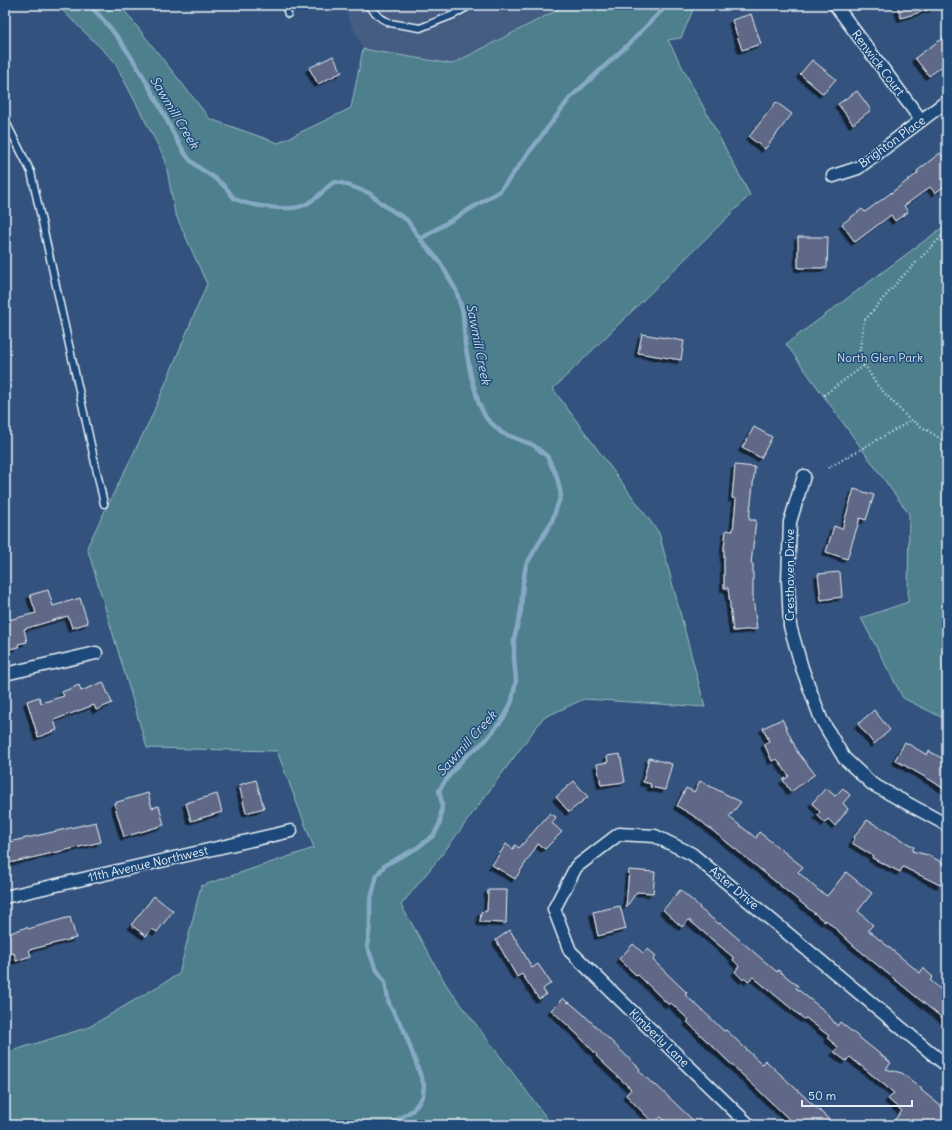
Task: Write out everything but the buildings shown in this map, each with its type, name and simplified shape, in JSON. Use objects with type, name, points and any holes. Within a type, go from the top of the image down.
[{"type":"street","name":"Renwick Court","points":[[836,6],[921,120]]},
{"type":"street","name":"Brighton Place","points":[[833,176],[858,168],[947,101]]},
{"type":"street","name":"Cresthaven Drive","points":[[804,476],[790,522],[788,581],[790,626],[802,668],[821,719],[844,758],[872,784],[947,825]]},
{"type":"street","points":[[5,674],[96,653]]},
{"type":"street","name":"11th Avenue Northwest","points":[[5,897],[291,831]]},
{"type":"street","name":"Aster Drive","points":[[570,951],[554,910],[576,867],[619,834],[655,836],[692,854],[947,1066]]},
{"type":"street","name":"Kimberly Lane","points":[[570,951],[748,1125]]},
{"type":"lane","points":[[285,5],[288,14]]},
{"type":"lane","points":[[367,5],[381,18],[390,23],[420,28],[452,15],[471,5]]},
{"type":"lane","points":[[5,120],[31,172],[104,504]]},
{"type":"path","points":[[947,231],[900,279],[864,321],[859,355],[876,384],[908,418],[947,443]]},
{"type":"path","points":[[824,395],[865,365]]},
{"type":"path","points":[[828,468],[912,420]]},
{"type":"shaded area","points":[[342,5],[567,5],[452,64],[363,49]]},
{"type":"green space","points":[[57,5],[120,5],[210,119],[278,143],[351,108],[363,49],[452,64],[567,5],[695,5],[681,38],[668,40],[750,195],[553,389],[659,533],[705,707],[584,699],[543,718],[444,852],[401,905],[447,986],[552,1125],[5,1125],[5,1053],[89,1027],[179,974],[201,886],[314,848],[277,751],[147,748],[87,547],[151,418],[207,284],[175,213],[165,159],[114,61]]},
{"type":"green space","name":"North Glen Park","points":[[947,224],[947,720],[903,698],[861,618],[908,602],[909,514],[786,344]]},
{"type":"waterway","name":"Sawmill Creek","points":[[89,5],[100,16],[129,53],[190,160],[222,184],[234,198],[247,203],[267,207],[296,207],[302,206],[319,196],[333,182],[342,183],[369,193],[385,206],[407,220],[420,239],[440,262],[456,290],[463,313],[465,344],[471,376],[479,404],[486,418],[502,433],[533,445],[547,456],[557,477],[561,495],[552,521],[526,565],[521,611],[514,639],[516,680],[512,701],[505,716],[485,741],[465,757],[439,790],[442,804],[440,823],[434,835],[417,848],[385,865],[377,875],[370,902],[370,927],[367,946],[375,967],[385,982],[389,1004],[404,1030],[424,1085],[423,1096],[413,1110],[390,1125]]},
{"type":"waterway","points":[[420,239],[500,191],[570,98],[630,43],[667,5]]}]
